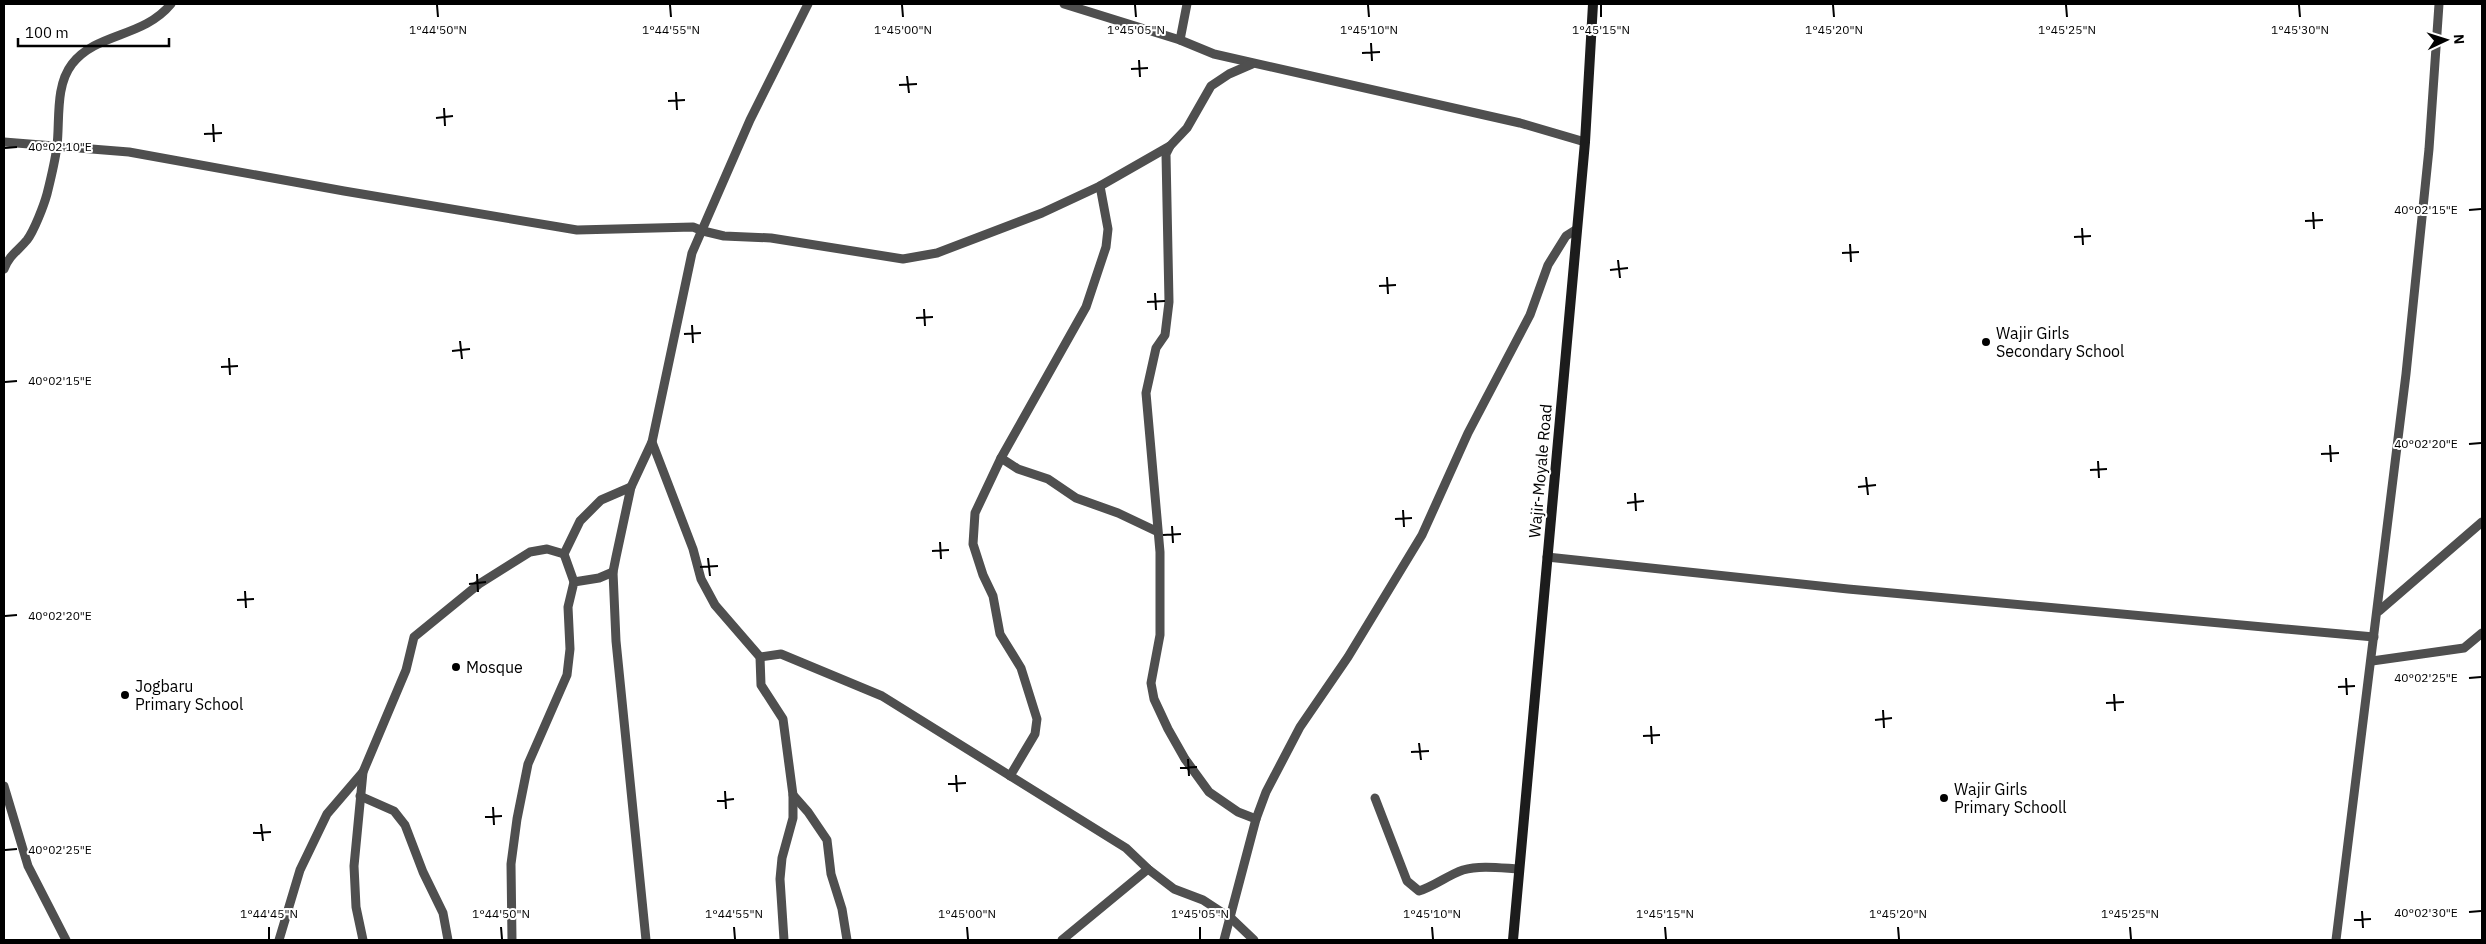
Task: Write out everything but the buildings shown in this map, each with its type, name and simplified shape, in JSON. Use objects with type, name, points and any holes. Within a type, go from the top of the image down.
[{"type":"main road","name":"Wajir-Moyale Road","points":[[1513,940],[1585,142],[1593,4]]},
{"type":"street","points":[[4,269],[9,256],[28,239],[47,196],[57,146],[63,80],[72,65],[84,51],[141,28],[160,17],[171,4]]},
{"type":"street","points":[[646,940],[620,687],[613,572],[631,487],[652,442],[682,292],[692,253],[703,232],[750,120],[808,4]]},
{"type":"street","points":[[1064,4],[1180,40],[1214,54],[1520,123],[1585,142]]},
{"type":"street","points":[[1180,40],[1186,4]]},
{"type":"street","points":[[2336,940],[2360,736],[2379,611],[2406,374],[2429,148],[2439,4]]},
{"type":"street","points":[[4,142],[129,152],[170,158],[344,191],[577,230],[688,226],[703,232],[724,236],[771,238],[903,259],[937,253],[1042,213],[1100,186],[1170,146],[1187,128],[1211,86],[1229,74],[1252,64]]},
{"type":"street","points":[[1170,146],[1165,163],[1169,302],[1166,335],[1156,348],[1146,393],[1156,530],[1160,552],[1160,635],[1150,683],[1154,699],[1185,759],[1209,792],[1238,812],[1256,820]]},
{"type":"street","points":[[1010,776],[1035,734],[1036,708],[1029,697],[1022,668],[1000,634],[993,596],[983,575],[973,544],[975,513],[1001,458],[1086,307],[1106,247],[1108,229],[1100,186]]},
{"type":"street","points":[[1224,940],[1232,919],[1256,820],[1266,792],[1300,727],[1348,657],[1422,535],[1468,433],[1530,315],[1548,265],[1566,236],[1577,229]]},
{"type":"street","points":[[652,442],[690,541],[701,579],[715,604],[760,657],[761,685],[783,719],[793,795],[793,818],[782,858],[781,872],[784,940]]},
{"type":"street","points":[[1001,458],[1018,469],[1048,480],[1076,498],[1118,513],[1156,530]]},
{"type":"street","points":[[512,940],[511,864],[520,800],[528,764],[566,676],[570,649],[568,607],[574,582],[564,554],[580,521],[601,500],[631,487]]},
{"type":"street","points":[[2379,611],[2482,522]]},
{"type":"street","points":[[363,940],[356,907],[354,866],[364,772],[406,670],[414,637],[479,584],[530,552],[547,549],[564,554]]},
{"type":"street","points":[[1547,557],[1848,589],[2374,637]]},
{"type":"street","points":[[574,582],[599,578],[613,572]]},
{"type":"street","points":[[2372,661],[2464,648],[2482,633]]},
{"type":"street","points":[[760,657],[781,654],[882,696],[1126,848],[1148,869],[1174,889],[1203,900],[1232,919],[1254,940]]},
{"type":"street","points":[[279,940],[300,870],[327,814],[364,772]]},
{"type":"street","points":[[4,786],[28,866],[66,940]]},
{"type":"street","points":[[793,795],[808,812],[827,840],[831,874],[842,909],[847,940]]},
{"type":"street","points":[[360,796],[394,811],[401,817],[423,872],[443,913],[448,940]]},
{"type":"street","points":[[1375,798],[1407,881],[1419,890],[1464,870],[1491,867],[1519,869]]},
{"type":"street","points":[[1062,940],[1148,869]]},
{"type":"place","name":"Wajir Girls Secondary School","points":[[1986,342]]},
{"type":"place","name":"Mosque","points":[[456,667]]},
{"type":"place","name":"Jogbaru Primary School","points":[[125,695]]},
{"type":"place","name":"Wajir Girls Primary Schooll","points":[[1944,798]]}]
